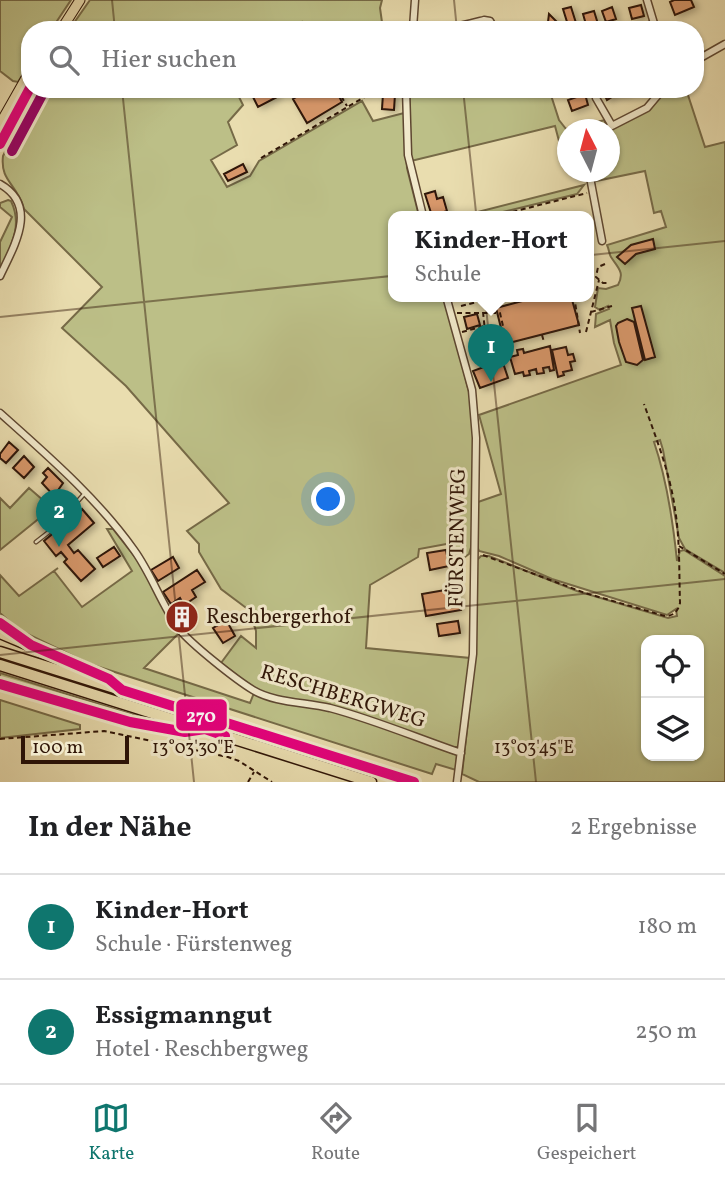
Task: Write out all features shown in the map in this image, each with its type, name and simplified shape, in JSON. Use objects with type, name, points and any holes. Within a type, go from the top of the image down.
[{"type":"highway","points":[[0,623],[31,645]]},
{"type":"highway","points":[[0,633],[109,679],[122,690]]},
{"type":"highway","points":[[0,652],[414,782]]},
{"type":"highway","points":[[0,665],[371,782]]},
{"type":"highway","points":[[0,684],[131,722],[185,732],[205,730]]},
{"type":"highway","points":[[0,691],[24,692]]},
{"type":"main road","points":[[67,21],[80,0]]},
{"type":"main road","points":[[0,124],[21,87]]},
{"type":"main road","points":[[0,144],[25,98]]},
{"type":"street","points":[[414,21],[415,0]]},
{"type":"street","points":[[647,0],[652,21]]},
{"type":"street","points":[[704,56],[725,44]]},
{"type":"street","points":[[406,98],[408,155],[421,211]]},
{"type":"street","points":[[596,98],[608,119]]},
{"type":"street","points":[[620,120],[647,108],[655,98]]},
{"type":"street","points":[[590,182],[602,241]]},
{"type":"street","points":[[0,184],[9,189],[18,203],[22,217],[19,235],[0,276]]},
{"type":"street","name":"FÜRSTENWEG","points":[[448,302],[472,390],[476,430],[473,654],[457,782]]},
{"type":"street","name":"RESCHBERGWEG","points":[[0,413],[85,493],[134,550],[179,629],[242,682],[256,692],[372,720],[461,753]]},
{"type":"lane","points":[[36,542],[54,528],[85,493]]},
{"type":"path","points":[[342,98],[348,107]]},
{"type":"path","points":[[261,158],[363,98]]},
{"type":"path","points":[[515,211],[592,192]]},
{"type":"path","points":[[594,295],[598,281],[596,271],[606,264]]},
{"type":"path","points":[[598,281],[607,284]]},
{"type":"path","points":[[456,305],[471,302]]},
{"type":"path","points":[[575,302],[580,333]]},
{"type":"path","points":[[586,332],[592,302]]},
{"type":"path","points":[[590,312],[612,306]]},
{"type":"path","points":[[462,354],[478,348],[485,332],[483,312]]},
{"type":"path","points":[[456,313],[500,313],[509,352]]},
{"type":"path","points":[[456,333],[484,326]]},
{"type":"path","points":[[485,332],[504,329]]},
{"type":"path","points":[[542,335],[544,342]]},
{"type":"path","points":[[478,348],[484,358]]},
{"type":"path","points":[[475,555],[486,554],[585,593],[671,616],[676,612],[680,603],[675,508],[670,483],[644,404]]},
{"type":"path","points":[[678,546],[725,575]]},
{"type":"path","points":[[0,740],[103,731],[228,757],[272,782]]},
{"type":"path","points":[[247,782],[255,771]]},
{"type":"green space","points":[[0,0],[71,0],[57,21],[21,21],[21,77],[18,82],[0,71]]},
{"type":"green space","points":[[90,0],[382,0],[382,21],[75,21]]},
{"type":"green space","points":[[32,98],[240,98],[243,105],[228,122],[237,145],[211,160],[227,187],[250,176],[259,161],[362,101],[373,121],[404,113],[407,168],[418,211],[388,211],[388,302],[446,302],[470,396],[473,423],[473,541],[469,554],[453,566],[452,543],[419,549],[418,557],[370,585],[366,648],[470,658],[462,743],[458,747],[376,720],[270,695],[255,689],[221,663],[241,636],[256,648],[256,631],[249,610],[221,589],[199,552],[199,544],[187,531],[229,503],[126,386],[62,328],[102,287],[24,209],[4,172],[3,156]]},
{"type":"green space","points":[[409,98],[552,98],[559,119],[557,134],[555,126],[411,161]]},
{"type":"green space","points":[[659,98],[689,98],[705,147],[725,142],[725,573],[685,549],[679,538],[663,450],[660,440],[654,442],[669,501],[677,561],[680,551],[684,550],[725,576],[725,782],[479,782],[462,774],[475,658],[477,560],[481,556],[489,556],[577,591],[668,618],[677,616],[676,609],[667,615],[552,579],[499,556],[479,551],[476,544],[478,502],[501,494],[479,415],[621,365],[610,320],[595,327],[596,314],[609,309],[608,306],[600,310],[595,307],[598,288],[606,289],[618,285],[621,277],[607,245],[666,227],[661,211],[654,213],[645,171],[620,176],[620,125],[641,114]]},
{"type":"green space","points":[[584,185],[577,194],[507,211],[482,211]]},
{"type":"green space","points":[[8,200],[14,210],[16,227],[0,270],[0,242],[12,217],[0,207],[0,203]]},
{"type":"green space","points":[[29,488],[52,508],[0,550],[0,498],[10,508]]},
{"type":"green space","points":[[107,529],[113,529],[138,561],[179,633],[144,668],[250,703],[254,693],[364,719],[457,755],[456,770],[436,764],[432,774],[90,664],[19,630],[0,613],[0,575],[19,596],[58,568],[54,571],[82,607],[132,571]]},
{"type":"green space","points":[[0,673],[153,721],[152,723],[0,681]]},
{"type":"green space","points":[[0,700],[80,725],[80,729],[0,738]]},
{"type":"building","points":[[691,0],[694,7],[675,15],[670,2]]},
{"type":"building","points":[[641,5],[644,16],[632,19],[629,8]]},
{"type":"building","points":[[571,7],[575,21],[567,21],[563,9]]},
{"type":"building","points":[[612,7],[616,19],[606,21],[602,11]]},
{"type":"building","points":[[594,11],[597,21],[585,21],[583,14]]},
{"type":"building","points":[[254,98],[275,98],[258,107]]},
{"type":"building","points":[[340,98],[342,102],[307,123],[293,99]]},
{"type":"building","points":[[383,98],[395,98],[394,110],[382,109]]},
{"type":"building","points":[[586,98],[588,105],[572,111],[568,100]]},
{"type":"building","points":[[243,164],[247,172],[228,181],[224,174]]},
{"type":"building","points":[[435,191],[437,199],[443,197],[447,211],[430,211],[425,194]]},
{"type":"building","points":[[653,239],[655,249],[636,254],[625,264],[617,257],[631,245]]},
{"type":"building","points":[[518,302],[573,302],[579,325],[505,344],[496,308]]},
{"type":"building","points":[[641,306],[655,357],[645,360],[632,308]]},
{"type":"building","points":[[477,314],[480,325],[467,329],[464,317]]},
{"type":"building","points":[[627,319],[634,322],[643,360],[637,365],[626,362],[619,342],[616,326]]},
{"type":"building","points":[[550,346],[554,370],[550,371],[549,367],[543,368],[544,373],[537,374],[536,369],[529,371],[530,375],[524,376],[523,372],[515,374],[510,357],[518,355],[517,350],[523,349],[524,353]]},
{"type":"building","points":[[566,347],[568,355],[573,354],[575,361],[570,362],[572,370],[563,372],[564,375],[558,377],[552,350]]},
{"type":"building","points":[[502,360],[508,378],[480,388],[473,371]]},
{"type":"building","points":[[9,442],[18,450],[6,463],[0,458],[0,454]]},
{"type":"building","points":[[24,456],[34,467],[24,478],[13,468]]},
{"type":"building","points":[[48,468],[63,483],[54,496],[42,483],[47,477],[43,473]]},
{"type":"building","points":[[82,509],[94,523],[68,545],[74,553],[78,550],[95,569],[81,581],[64,562],[67,559],[61,552],[56,556],[44,541]]},
{"type":"building","points":[[114,547],[120,556],[103,567],[97,558]]},
{"type":"building","points":[[446,550],[449,566],[430,570],[427,553]]},
{"type":"building","points":[[173,557],[179,568],[158,581],[151,570]]},
{"type":"building","points":[[197,570],[205,582],[192,590],[196,597],[184,605],[180,598],[171,604],[163,592]]},
{"type":"building","points":[[457,588],[461,610],[426,616],[422,594]]},
{"type":"building","name":"Reschbergerhof","points":[[181,605],[192,624],[183,629],[172,610]]},
{"type":"building","points":[[224,616],[235,636],[223,643],[213,628],[218,625],[216,621]]},
{"type":"building","points":[[458,621],[460,633],[439,636],[437,624]]},
{"type":"transit line","name":"270","points":[[0,144],[25,98]]},
{"type":"transit line","points":[[12,151],[40,98]]},
{"type":"transit line","name":"270","points":[[0,623],[31,645],[109,679],[122,690],[414,782]]},
{"type":"transit line","name":"270","points":[[0,684],[130,722],[185,732],[205,729],[225,736]]},
{"type":"place","name":"Kinder-Hort","points":[[491,382]]},
{"type":"place","name":"Essigmanngut","points":[[59,547]]},
{"type":"place","name":"Reschbergerhof","points":[[182,617]]}]
